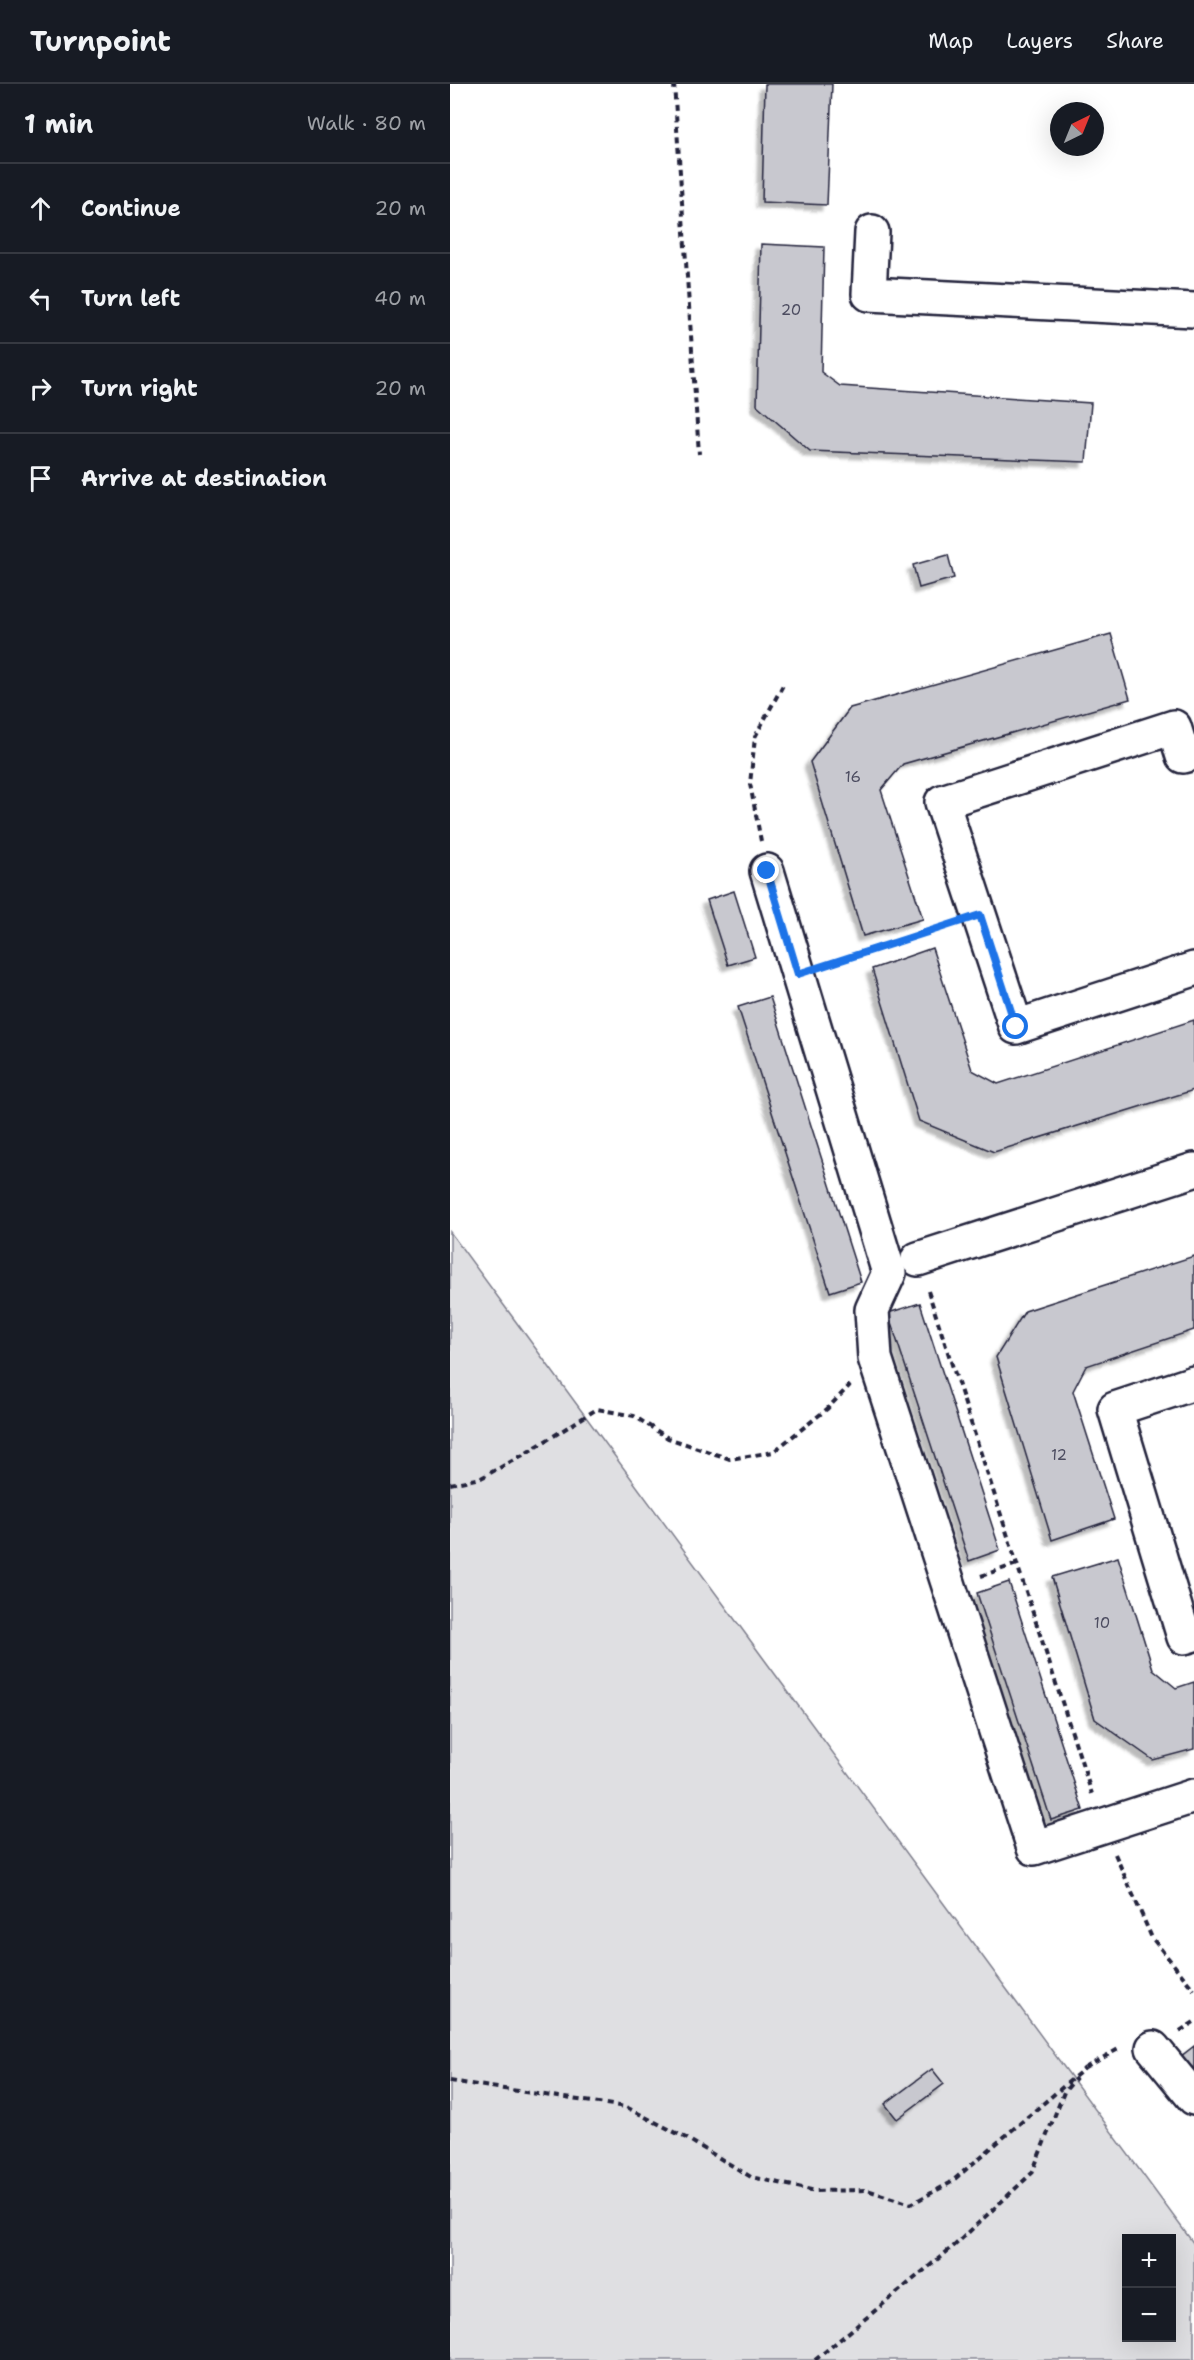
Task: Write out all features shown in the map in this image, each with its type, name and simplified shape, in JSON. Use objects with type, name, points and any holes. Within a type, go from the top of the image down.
[{"type":"lane","points":[[872,232],[868,294],[1194,310]]},
{"type":"lane","points":[[1194,753],[1183,756],[1174,727],[942,802],[1016,1027],[1194,969]]},
{"type":"lane","points":[[767,871],[890,1273],[872,1310],[874,1358],[1034,1848],[1194,1796]]},
{"type":"lane","points":[[918,1259],[1194,1170]]},
{"type":"lane","points":[[1194,1383],[1115,1409],[1184,1637],[1194,1634]]},
{"type":"lane","points":[[1153,2048],[1194,2098]]},
{"type":"path","points":[[674,84],[699,454]]},
{"type":"path","points":[[767,871],[750,784],[755,737],[783,685]]},
{"type":"path","points":[[798,974],[980,915]]},
{"type":"path","points":[[918,1259],[1102,1826],[1152,1938],[1194,1990]]},
{"type":"path","points":[[450,1484],[481,1478],[597,1409],[634,1416],[668,1438],[730,1458],[773,1452],[827,1409],[874,1358]]},
{"type":"path","points":[[450,2081],[626,2107],[686,2138],[751,2177],[816,2191],[867,2190],[911,2204],[950,2183],[1085,2068],[1117,2048],[1153,2048],[1194,2022]]},
{"type":"path","points":[[815,2360],[955,2245],[1032,2173],[1064,2092],[1085,2068]]},
{"type":"shaded area","points":[[450,1232],[1194,2244],[1194,2360],[450,2360]]},
{"type":"building","points":[[765,84],[832,84],[827,205],[762,202]]},
{"type":"building","points":[[761,244],[824,247],[821,372],[840,386],[1091,403],[1086,462],[810,451],[757,405]]},
{"type":"building","points":[[948,555],[954,578],[919,588],[913,565]]},
{"type":"building","points":[[1111,634],[1130,699],[903,764],[881,790],[923,919],[863,936],[810,762],[850,708]]},
{"type":"building","points":[[734,891],[755,957],[728,965],[707,900]]},
{"type":"building","points":[[932,948],[972,1070],[998,1084],[1194,1020],[1194,1090],[994,1152],[919,1121],[872,969]]},
{"type":"building","points":[[770,997],[861,1282],[830,1292],[738,1007]]},
{"type":"building","points":[[1194,1256],[1194,1330],[1086,1366],[1073,1391],[1114,1519],[1052,1540],[996,1357],[1025,1311]]},
{"type":"building","points":[[920,1303],[1000,1550],[969,1561],[888,1313]]},
{"type":"building","points":[[1118,1557],[1153,1669],[1176,1688],[1194,1682],[1194,1749],[1153,1760],[1095,1719],[1052,1577]]},
{"type":"building","points":[[1009,1582],[1083,1810],[1051,1820],[977,1593]]},
{"type":"building","points":[[1194,2046],[1194,2075],[1180,2057]]},
{"type":"building","points":[[932,2069],[944,2084],[897,2119],[885,2104]]},
{"type":"route","points":[[767,871],[798,974],[980,915],[1016,1027]]}]
